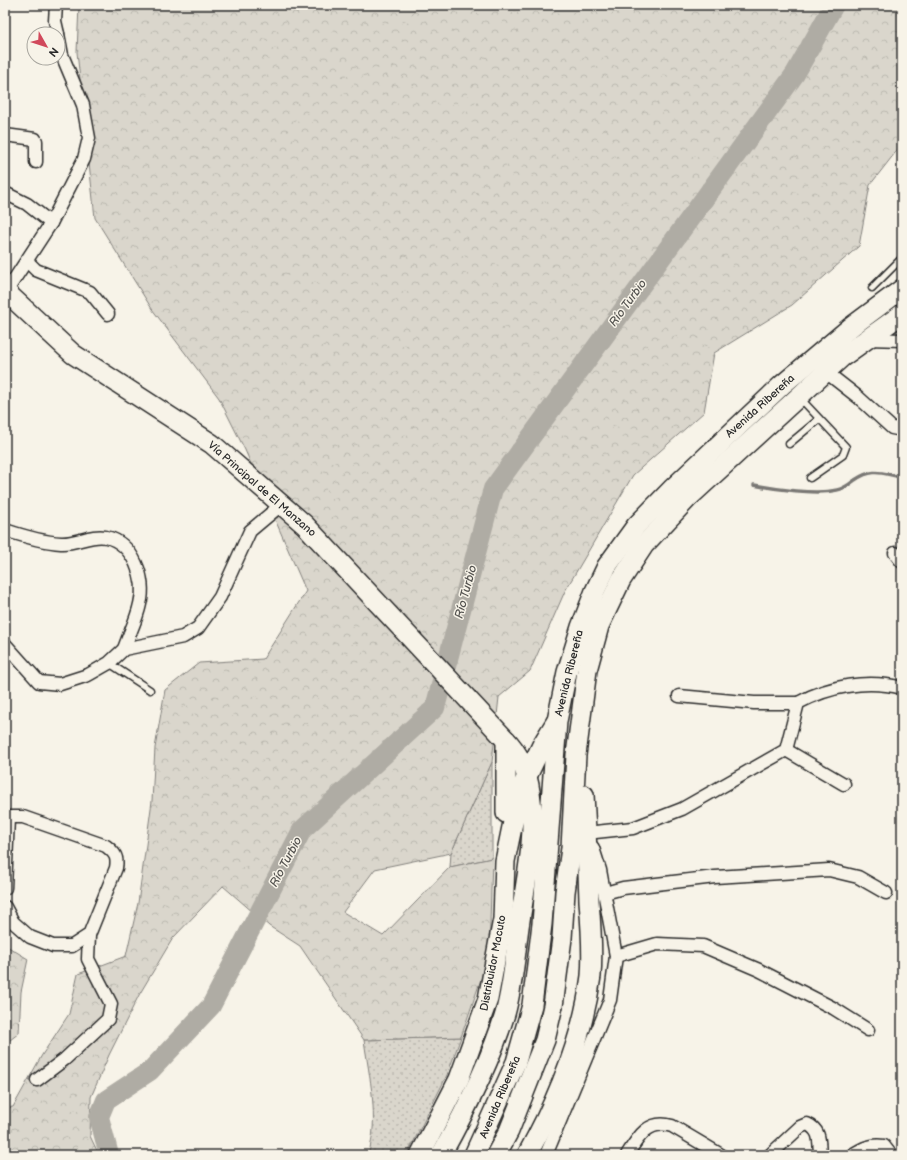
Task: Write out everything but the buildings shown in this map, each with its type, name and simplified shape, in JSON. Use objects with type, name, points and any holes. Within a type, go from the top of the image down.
[{"type":"main road","name":"Avenida Ribereña","points":[[474,1155],[516,1062],[532,1005],[542,924],[557,721],[567,672],[594,591],[607,566],[636,526],[718,445],[782,385],[851,327],[902,289]]},
{"type":"main road","name":"Vía Principal de El Manzano","points":[[6,292],[73,354],[212,444],[305,525],[508,741],[527,776],[532,803],[531,837],[512,981],[505,1014],[471,1098],[441,1155]]},
{"type":"main road","name":"Avenida Ribereña","points":[[496,1155],[509,1131],[545,1040],[553,1006],[562,938],[565,892],[571,848],[576,755],[587,670],[599,626],[621,580],[644,545],[687,499],[842,357],[902,314]]},
{"type":"main road","points":[[505,861],[503,845],[506,809],[508,741],[533,744],[557,721]]},
{"type":"main road","name":"Distribuidor Macuto","points":[[420,1155],[459,1079],[488,999],[503,919],[505,861],[519,793],[542,745],[557,721]]},
{"type":"main road","points":[[527,1155],[539,1133],[570,1059],[585,1010],[591,975],[587,837],[581,752],[578,737]]},
{"type":"street","points":[[56,5],[56,26]]},
{"type":"street","points":[[6,292],[51,223],[84,159],[89,138],[84,105],[66,64]]},
{"type":"street","points":[[5,135],[35,139],[36,162]]},
{"type":"street","points":[[5,193],[27,204],[51,223]]},
{"type":"street","points":[[26,261],[36,270],[90,292],[108,314]]},
{"type":"street","points":[[867,339],[902,340]]},
{"type":"street","points":[[826,372],[858,396],[892,428],[902,430]]},
{"type":"street","points":[[124,649],[183,637],[198,628],[220,597],[250,531],[281,505]]},
{"type":"street","points":[[5,530],[62,543],[105,537],[117,540],[130,553],[138,570],[142,586],[141,597],[124,649],[109,663],[88,675],[60,684],[39,682],[5,644]]},
{"type":"street","points":[[679,696],[754,703],[798,703],[817,693],[854,685],[891,685],[902,688]]},
{"type":"street","points":[[546,1155],[610,1000],[616,956],[597,859],[587,837],[633,828],[682,809],[786,750],[798,703]]},
{"type":"street","points":[[786,750],[844,784]]},
{"type":"street","points":[[5,888],[6,817],[23,817],[106,846],[116,855],[118,859],[116,868],[89,935],[88,960],[111,1004],[111,1011],[108,1019],[65,1059],[37,1080]]},
{"type":"street","points":[[604,893],[624,888],[715,876],[829,870],[858,877],[886,893]]},
{"type":"street","points":[[5,907],[13,922],[30,937],[53,946],[72,946],[89,935]]},
{"type":"street","points":[[616,956],[658,944],[703,946],[759,970],[833,1008],[868,1030]]},
{"type":"street","points":[[578,1034],[582,1068]]},
{"type":"street","points":[[627,1155],[638,1138],[646,1130],[655,1124],[663,1123],[672,1126],[721,1155]]},
{"type":"street","points":[[770,1155],[800,1127],[807,1124],[814,1127],[818,1132],[820,1155]]},
{"type":"street","points":[[852,1155],[865,1147],[875,1144],[884,1146],[892,1155]]},
{"type":"lane","points":[[872,288],[902,258]]},
{"type":"lane","points":[[798,397],[846,447],[843,455],[810,478]]},
{"type":"lane","points":[[789,444],[819,419]]},
{"type":"lane","points":[[109,663],[150,690]]},
{"type":"green space","points":[[79,5],[902,5],[902,144],[870,185],[859,246],[792,305],[714,353],[704,412],[633,475],[565,591],[530,671],[499,697],[492,762],[451,853],[375,869],[343,912],[383,936],[450,867],[492,858],[489,956],[461,1037],[364,1040],[300,946],[269,926],[223,886],[173,938],[139,995],[109,1055],[91,1097],[90,1136],[99,1155],[5,1155],[5,1108],[13,1107],[42,1055],[69,1014],[78,974],[126,956],[138,903],[152,801],[155,748],[165,690],[199,663],[263,659],[306,591],[245,450],[219,398],[152,309],[95,218],[77,52]]},
{"type":"green space","points":[[492,762],[492,858],[450,867],[451,853]]},
{"type":"green space","points":[[5,945],[28,959],[21,992],[19,1033],[5,1044]]},
{"type":"green space","points":[[461,1037],[447,1075],[407,1155],[368,1155],[373,1127],[373,1112],[371,1083],[364,1040]]},
{"type":"waterway","name":"Río Turbio","points":[[109,1155],[99,1117],[106,1100],[150,1071],[211,1006],[302,830],[435,708],[493,489],[795,74],[834,5]]},
{"type":"waterway","points":[[754,485],[796,491],[818,492],[842,489],[862,476],[878,472],[902,477]]}]
